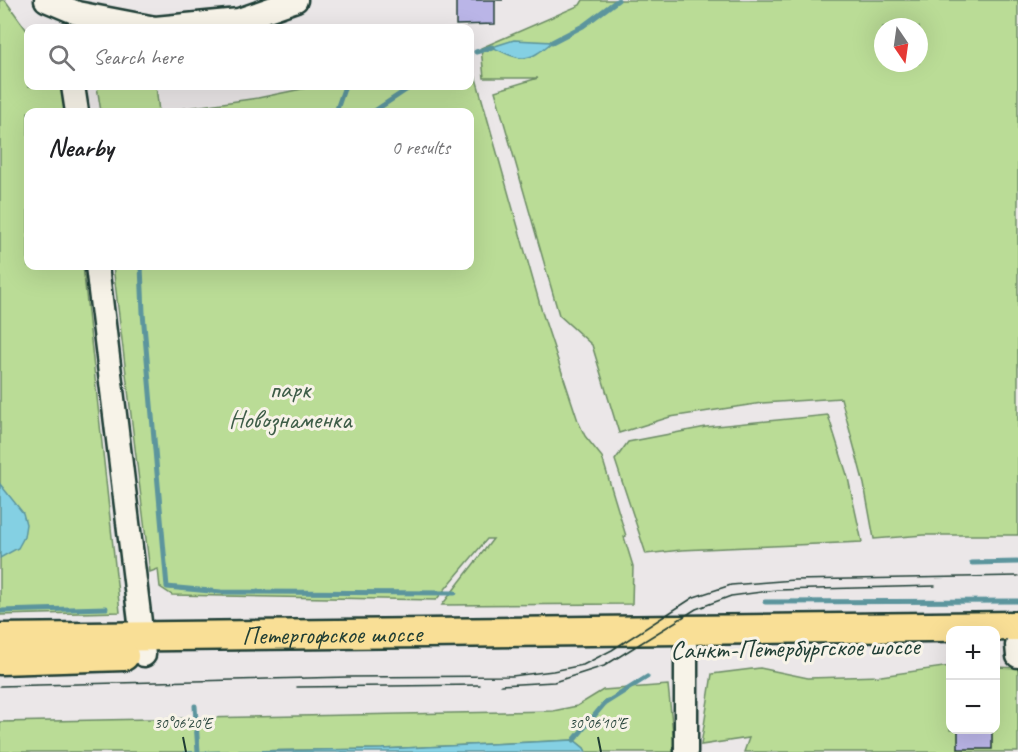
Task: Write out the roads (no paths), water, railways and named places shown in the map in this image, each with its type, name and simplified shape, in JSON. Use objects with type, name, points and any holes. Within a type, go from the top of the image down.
[{"type":"main road","name":"Петергофское шоссе","points":[[0,660],[142,646],[664,630]]},
{"type":"main road","name":"Санкт-Петербургское шоссе","points":[[664,630],[1013,643]]},
{"type":"main road","name":"Петергофское шоссе","points":[[0,638],[142,646],[639,650]]},
{"type":"main road","name":"Санкт-Петербургское шоссе","points":[[639,650],[946,646]]},
{"type":"street","points":[[197,24],[239,20],[296,0]]},
{"type":"street","points":[[60,9],[134,24]]},
{"type":"street","points":[[74,90],[76,108]]},
{"type":"street","points":[[97,270],[142,646]]},
{"type":"street","points":[[686,752],[687,649]]},
{"type":"water","points":[[514,40],[552,42],[536,54],[524,58],[492,47]]},
{"type":"water","points":[[0,484],[23,513],[26,524],[24,537],[18,548],[0,558]]},
{"type":"water","points":[[574,740],[586,752],[184,752],[382,749]]},
{"type":"waterway","points":[[552,42],[583,26],[618,0]]},
{"type":"waterway","points":[[476,52],[492,47]]},
{"type":"waterway","points":[[337,108],[344,90]]},
{"type":"waterway","points":[[379,108],[406,90]]},
{"type":"waterway","points":[[141,270],[167,587],[221,592],[455,593]]},
{"type":"waterway","points":[[972,563],[1018,562]]},
{"type":"waterway","points":[[765,602],[1018,601]]},
{"type":"waterway","points":[[0,611],[106,608]]},
{"type":"waterway","points":[[574,740],[604,704],[647,677]]},
{"type":"waterway","points":[[195,706],[198,752]]},
{"type":"tram line","points":[[0,686],[348,677],[512,676],[583,665],[612,650],[694,597],[731,585],[794,580],[1018,576]]},
{"type":"tram line","points":[[501,685],[554,682],[604,666],[696,609],[731,596],[777,590],[935,586]]},
{"type":"tram line","points":[[297,687],[480,685]]},
{"type":"park label","name":"парк Новознаменка","points":[[290,404]]}]
